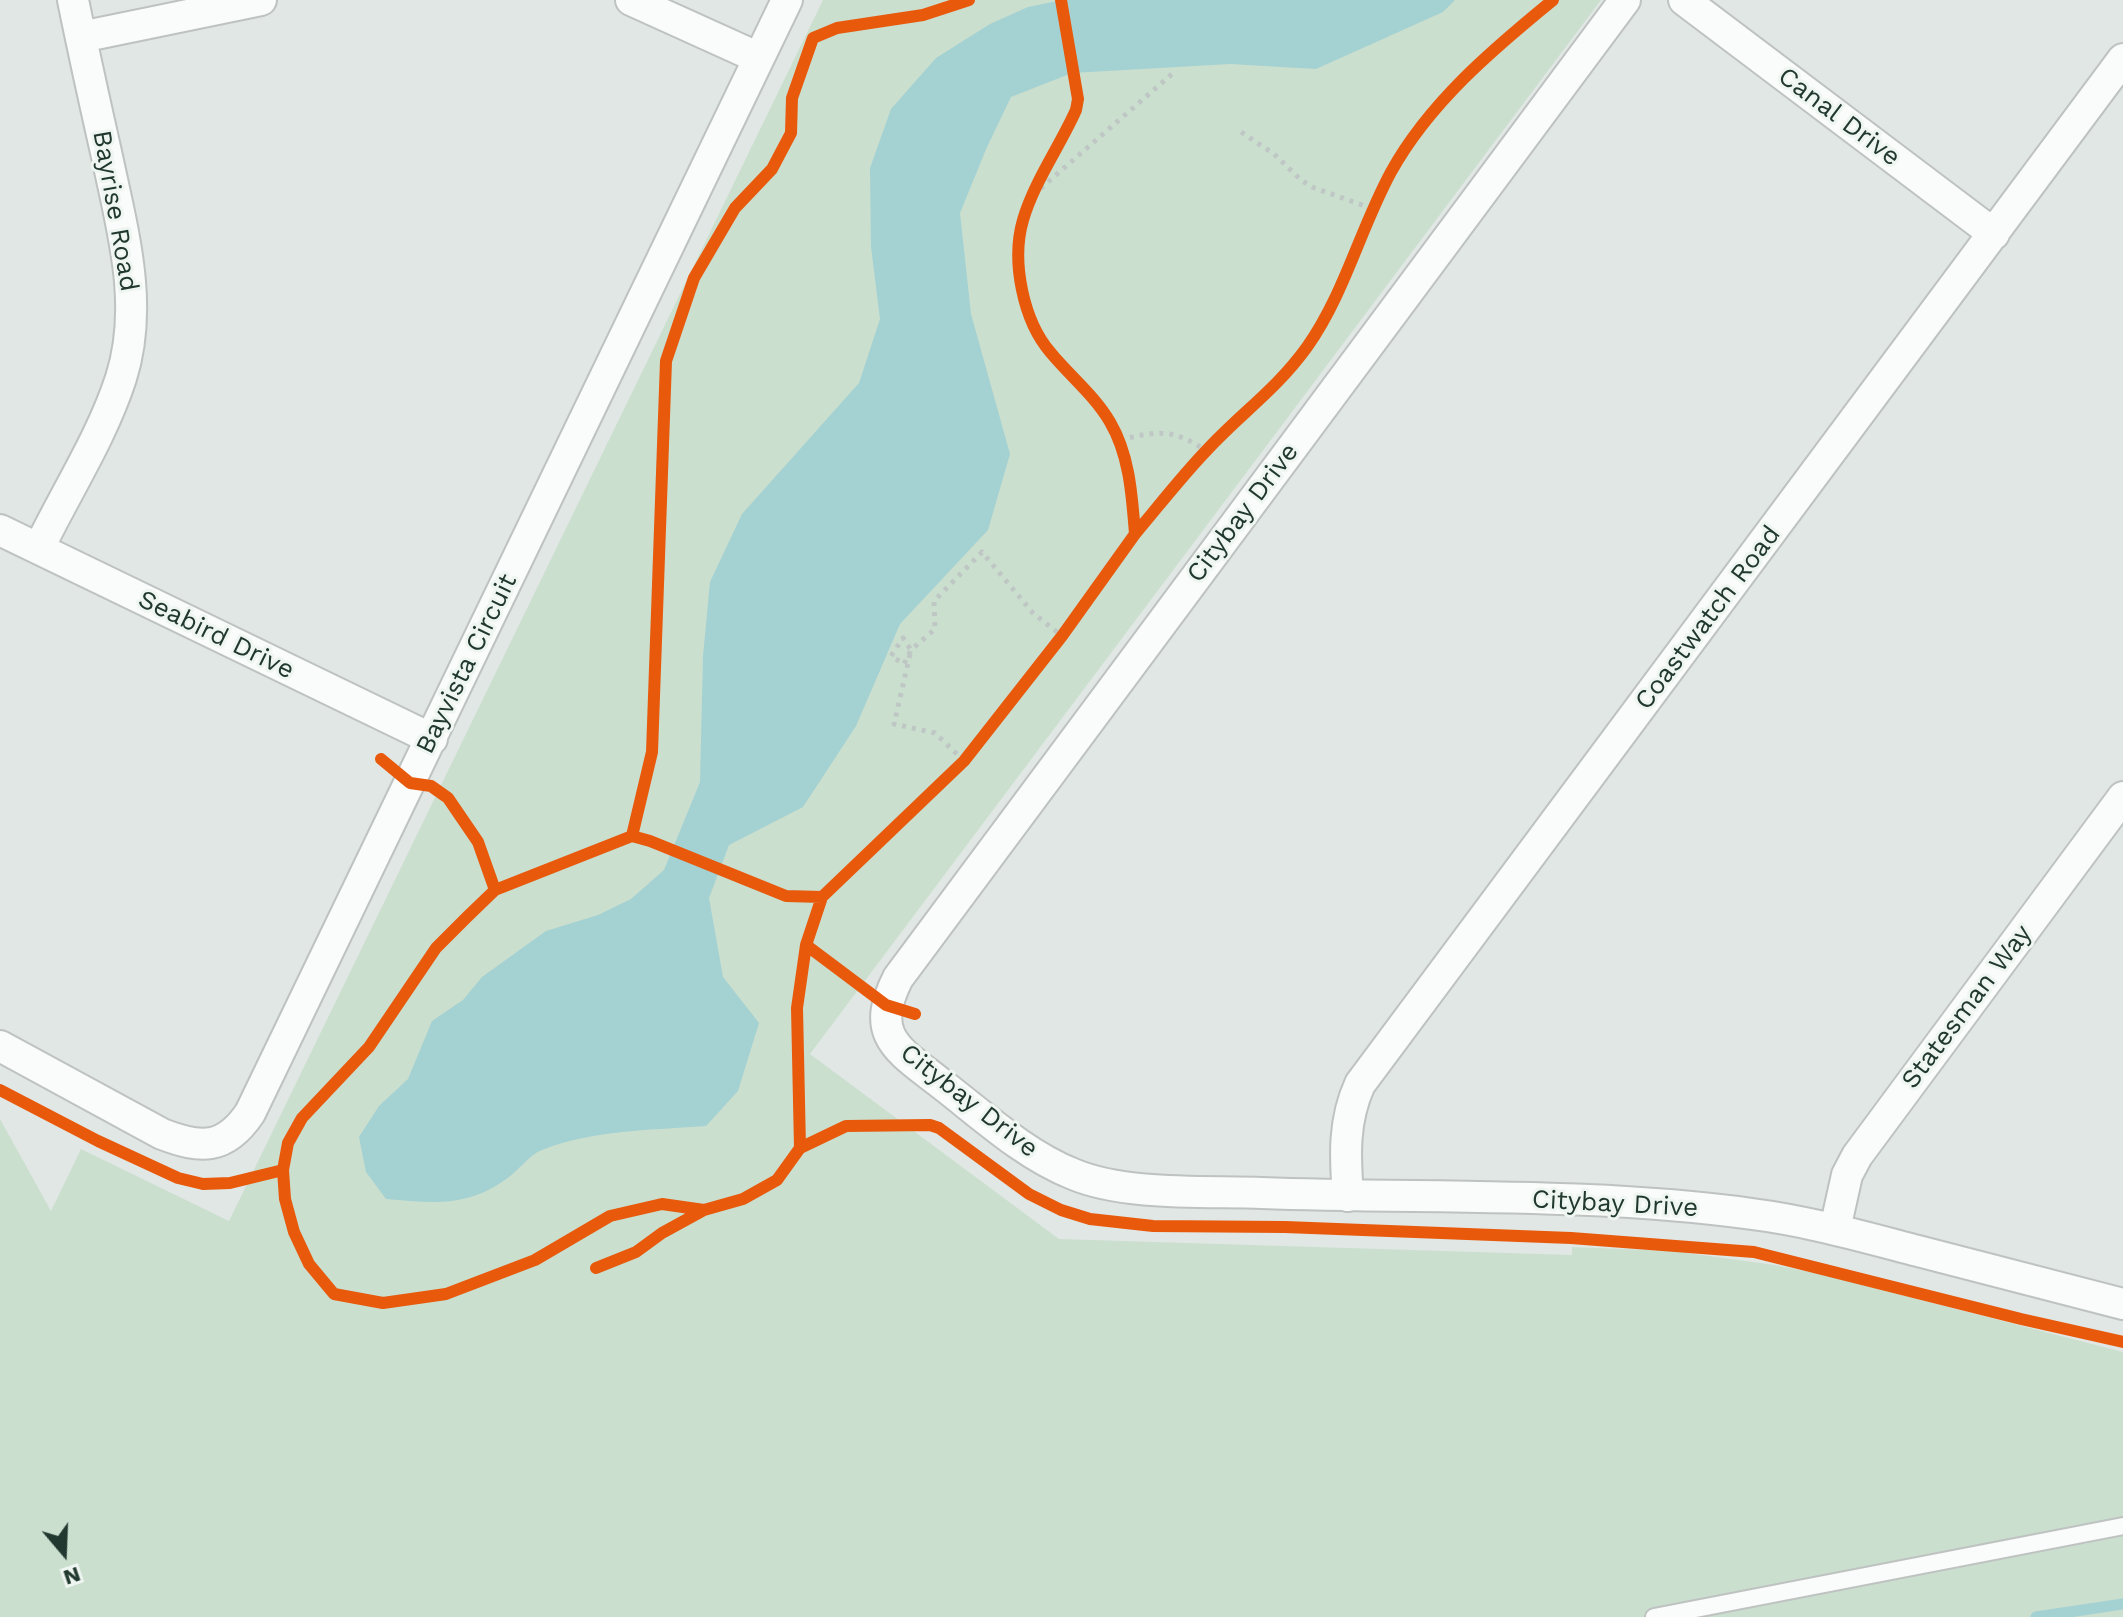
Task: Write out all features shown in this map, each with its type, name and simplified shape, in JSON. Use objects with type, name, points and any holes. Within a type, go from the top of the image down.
[{"type":"street","name":"Bayrise Road","points":[[39,548],[102,424],[121,377],[130,336],[132,293],[125,241],[73,0]]},
{"type":"street","points":[[81,37],[261,0]]},
{"type":"street","points":[[631,0],[759,58]]},
{"type":"street","name":"Bayvista Circuit","points":[[0,1046],[162,1134],[188,1144],[220,1141],[237,1132],[250,1113],[432,739],[787,0]]},
{"type":"street","name":"Citybay Drive","points":[[1625,0],[898,978],[886,1005],[886,1027],[897,1049],[1023,1147],[1074,1175],[1100,1183],[1348,1196],[1616,1200],[1757,1214],[1835,1229],[2123,1304]]},
{"type":"street","name":"Canal Drive","points":[[1684,0],[1994,234]]},
{"type":"street","name":"Coastwatch Road","points":[[1348,1196],[1347,1123],[1351,1103],[1360,1084],[2123,59]]},
{"type":"street","name":"Seabird Drive","points":[[0,530],[432,739]]},
{"type":"street","name":"Statesman Way","points":[[1835,1229],[1847,1175],[1857,1156],[2123,797]]},
{"type":"lane","points":[[1654,1617],[2123,1526]]},
{"type":"path","points":[[1033,195],[1172,74]]},
{"type":"path","points":[[1241,132],[1274,154],[1312,187],[1373,209]]},
{"type":"path","points":[[1028,208],[1054,155]]},
{"type":"path","points":[[1367,224],[1380,196]]},
{"type":"path","points":[[1119,441],[1150,433],[1169,433],[1188,438],[1212,451],[1196,463]]},
{"type":"path","points":[[964,761],[935,733],[894,724],[911,650],[903,638],[891,656],[904,664],[911,650],[935,629],[934,601],[982,552],[1033,613],[1062,636]]},
{"type":"path","points":[[1052,648],[1071,623]]},
{"type":"path","points":[[953,772],[974,749]]},
{"type":"green space","points":[[823,0],[1601,0],[810,1054],[1059,1239],[1572,1255],[1572,1247],[1672,1251],[1820,1274],[2123,1352],[2123,1617],[0,1617],[0,1119],[51,1211],[81,1149],[229,1221]]},
{"type":"water","points":[[1062,0],[1455,0],[1443,12],[1316,69],[1230,64],[1072,73],[1011,97],[960,213],[971,314],[1010,454],[988,530],[900,624],[856,726],[803,807],[729,845],[709,898],[723,977],[759,1023],[738,1091],[706,1126],[622,1132],[561,1143],[537,1152],[494,1187],[464,1199],[435,1202],[386,1199],[366,1172],[359,1137],[379,1106],[408,1079],[432,1021],[463,1000],[482,977],[546,931],[598,915],[631,899],[664,870],[700,782],[703,656],[710,582],[742,514],[859,383],[880,319],[871,247],[870,168],[891,109],[936,58],[990,24],[1028,7]]},
{"type":"waterway","points":[[2036,1617],[2123,1604]]},
{"type":"cycle path","points":[[632,836],[652,752],[666,361],[694,278],[735,208],[772,169],[791,133],[792,98],[813,38],[837,28],[923,15],[969,0]]},
{"type":"cycle path","points":[[1061,0],[1078,99],[1076,110],[1040,178],[1023,220],[1019,272],[1027,308],[1041,340],[1097,403],[1117,435],[1129,477],[1135,534],[1219,437],[1283,376],[1307,347],[1332,305],[1391,172],[1424,123],[1464,78],[1553,0]]},
{"type":"cycle path","points":[[800,1148],[797,1008],[806,945],[822,897],[964,761],[1062,636],[1135,534]]},
{"type":"cycle path","points":[[381,759],[410,783],[431,786],[448,798],[478,842],[495,890]]},
{"type":"cycle path","points":[[283,1170],[288,1143],[302,1118],[369,1047],[436,948],[495,890],[632,836],[786,896],[822,897]]},
{"type":"cycle path","points":[[806,945],[886,1005],[915,1014]]},
{"type":"cycle path","points":[[0,1090],[178,1178],[203,1184],[230,1183],[283,1170],[285,1199],[294,1232],[309,1264],[334,1294],[383,1303],[446,1294],[535,1260],[610,1216],[662,1204],[704,1210],[743,1199],[777,1180],[800,1148],[846,1126],[930,1125],[939,1128],[1029,1194],[1061,1210],[1090,1219],[1153,1226],[1285,1227],[1571,1238],[1754,1252],[2123,1342]]},
{"type":"cycle path","points":[[596,1268],[636,1252],[662,1233],[704,1210]]}]
